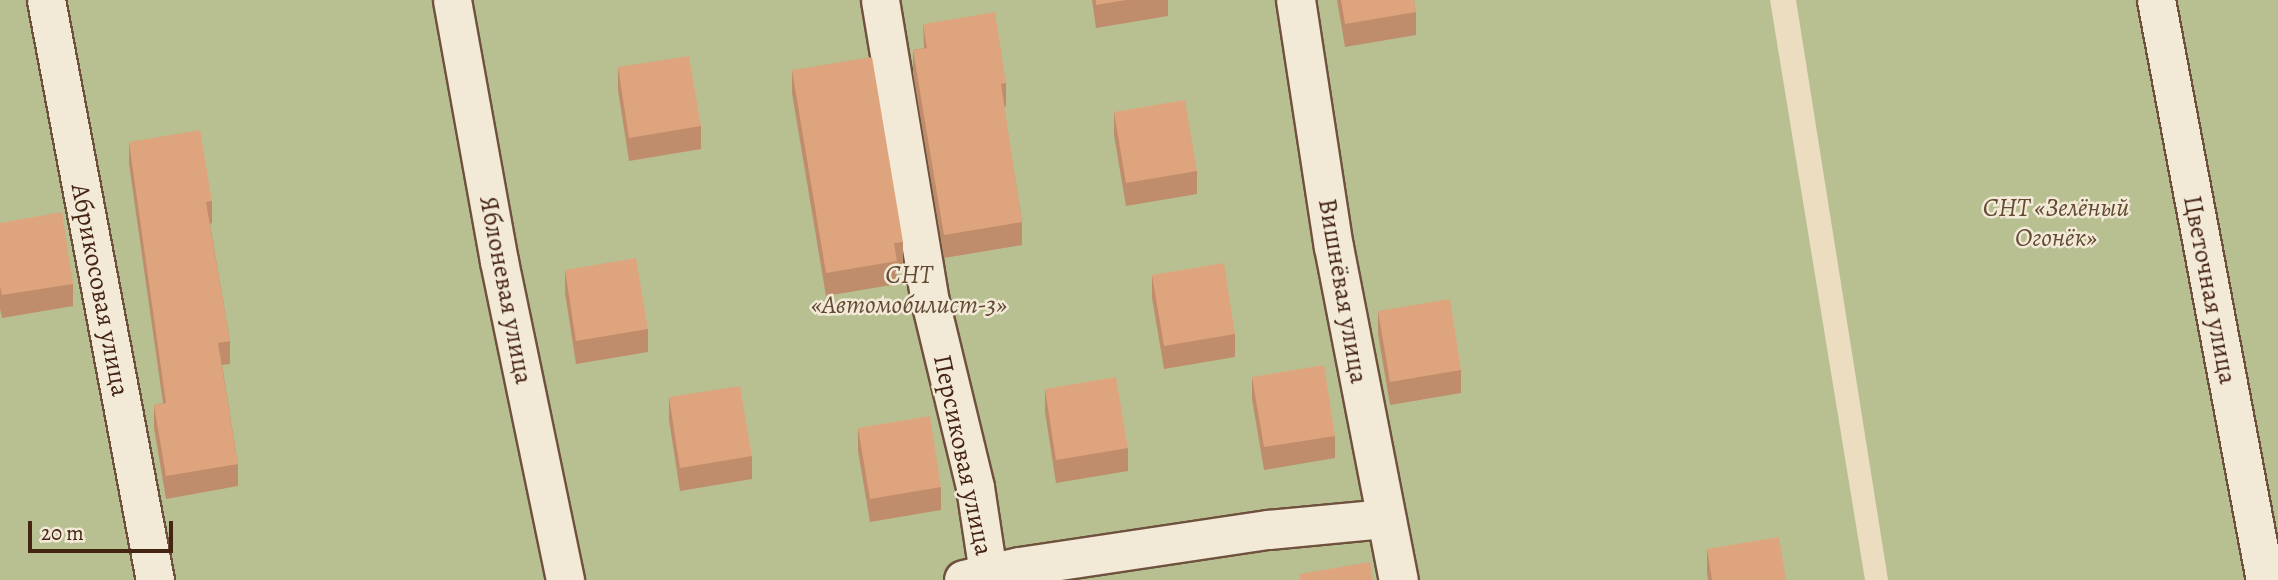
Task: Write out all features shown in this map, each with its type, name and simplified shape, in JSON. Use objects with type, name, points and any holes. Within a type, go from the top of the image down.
[{"type":"street","name":"Абрикосовая улица","points":[[46,0],[155,580]]},
{"type":"street","name":"Яблоневая улица","points":[[452,0],[499,261],[565,580]]},
{"type":"street","name":"Персиковая улица","points":[[880,0],[930,301],[975,487],[980,578]]},
{"type":"street","name":"Вишнёвая улица","points":[[1296,0],[1334,247],[1399,580]]},
{"type":"street","name":"Цветочная улица","points":[[2156,0],[2264,580]]},
{"type":"street","points":[[980,578],[1269,530],[1386,519]]},
{"type":"green space","name":"СНТ «Автомобилист-3»","points":[[0,0],[1770,0],[1865,580],[0,580]]},
{"type":"green space","name":"СНТ «Зелёный Огонёк»","points":[[1796,0],[2278,0],[2278,580],[1888,580]]},
{"type":"building","points":[[1096,0],[1126,0],[1096,5]]},
{"type":"building","points":[[1341,0],[1414,0],[1416,12],[1345,24]]},
{"type":"building","points":[[995,12],[1006,83],[1001,84],[1022,222],[944,235],[913,50],[927,48],[923,24]]},
{"type":"building","points":[[689,56],[701,126],[629,138],[618,67]]},
{"type":"building","points":[[872,57],[903,242],[894,243],[897,261],[826,273],[792,70]]},
{"type":"building","points":[[1185,100],[1197,171],[1126,183],[1114,112]]},
{"type":"building","points":[[200,130],[212,201],[206,202],[230,341],[218,343],[238,464],[166,476],[154,405],[166,403],[129,142]]},
{"type":"building","points":[[62,212],[73,284],[2,295],[0,223]]},
{"type":"building","points":[[636,258],[648,329],[576,341],[565,270]]},
{"type":"building","points":[[1224,263],[1235,334],[1164,346],[1152,275]]},
{"type":"building","points":[[1450,299],[1461,370],[1390,382],[1378,311]]},
{"type":"building","points":[[1324,365],[1335,436],[1264,447],[1252,377]]},
{"type":"building","points":[[1116,377],[1128,448],[1056,460],[1045,389]]},
{"type":"building","points":[[740,386],[752,456],[680,468],[669,397]]},
{"type":"building","points":[[930,416],[941,487],[870,499],[858,428]]},
{"type":"building","points":[[1779,537],[1786,580],[1712,580],[1707,549]]},
{"type":"building","points":[[1370,562],[1373,580],[1300,580],[1299,574]]}]
